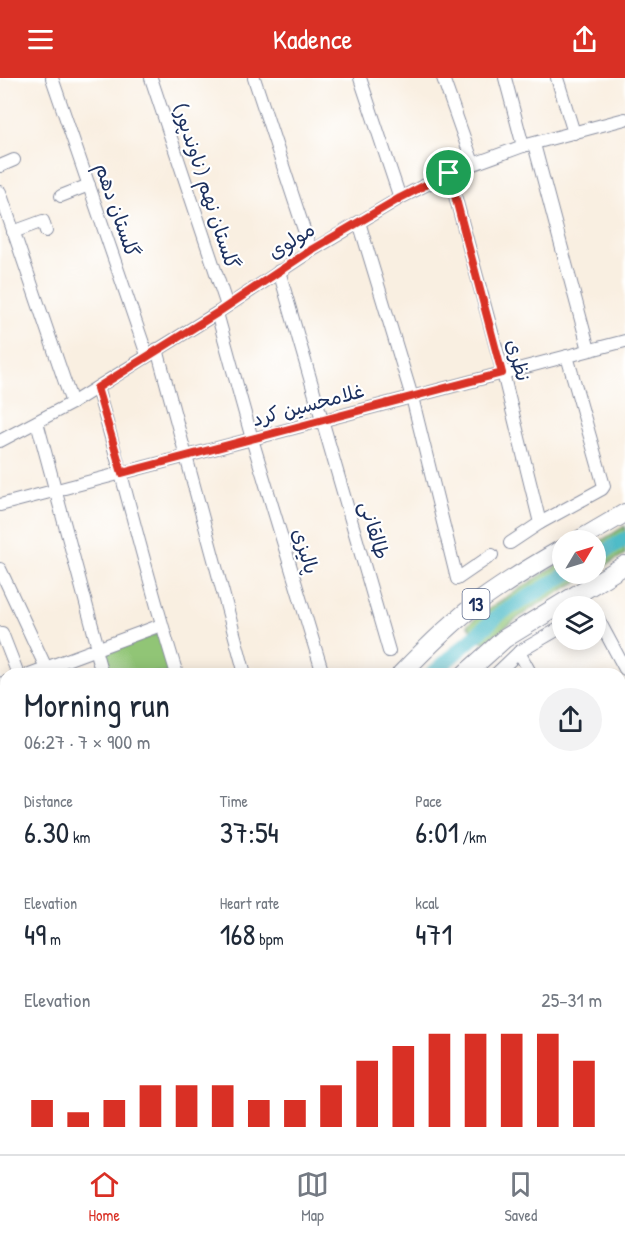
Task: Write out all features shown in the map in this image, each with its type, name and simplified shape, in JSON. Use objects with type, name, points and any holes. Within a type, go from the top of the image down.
[{"type":"highway","points":[[596,530],[625,513]]},
{"type":"highway","name":"13","points":[[407,668],[480,601],[552,555]]},
{"type":"highway","name":"13","points":[[472,668],[504,639],[625,566]]},
{"type":"street","name":"گلستان دهم","points":[[52,78],[152,352],[187,456],[243,668]]},
{"type":"street","name":"گلستان نهم (ناوندپور)","points":[[151,78],[222,310],[252,439]]},
{"type":"street","points":[[254,78],[311,250]]},
{"type":"street","points":[[360,78],[400,198]]},
{"type":"street","points":[[443,78],[473,163]]},
{"type":"street","points":[[505,78],[529,145],[588,350]]},
{"type":"street","points":[[557,78],[574,133]]},
{"type":"street","name":"مولوی","points":[[0,441],[97,388],[222,310],[311,250],[400,198],[473,163],[625,119]]},
{"type":"street","points":[[0,166],[14,160]]},
{"type":"street","name":"نظری","points":[[449,173],[540,524]]},
{"type":"street","points":[[61,196],[89,184]]},
{"type":"street","points":[[0,192],[72,403]]},
{"type":"street","points":[[13,232],[43,221],[46,231]]},
{"type":"street","points":[[359,222],[412,397],[457,579],[492,555]]},
{"type":"street","name":"طالقانی","points":[[279,271],[389,651]]},
{"type":"street","name":"غلامحسین کرد","points":[[0,505],[625,341]]},
{"type":"street","points":[[510,543],[602,489],[604,483],[567,356]]},
{"type":"street","points":[[97,388],[122,473],[161,625],[175,668]]},
{"type":"street","points":[[37,422],[101,668]]},
{"type":"street","name":"پالیزی","points":[[252,439],[321,668]]},
{"type":"street","points":[[0,569],[46,668]]},
{"type":"street","points":[[52,668],[161,625]]},
{"type":"street","points":[[2,633],[16,668]]},
{"type":"street","points":[[502,668],[519,652],[552,633]]},
{"type":"street","points":[[606,634],[624,668]]},
{"type":"street","points":[[519,652],[528,668]]},
{"type":"green space","points":[[625,526],[625,554],[606,565],[606,538]]},
{"type":"green space","points":[[552,568],[552,584],[573,584],[532,608],[484,643],[467,625]]},
{"type":"green space","points":[[161,632],[172,668],[105,668],[101,655]]},
{"type":"waterway","points":[[606,551],[625,539]]},
{"type":"waterway","points":[[439,668],[501,613],[552,583]]},
{"type":"route","points":[[449,173],[502,373],[122,473],[97,388],[217,313],[311,250],[400,198],[449,173]]}]
